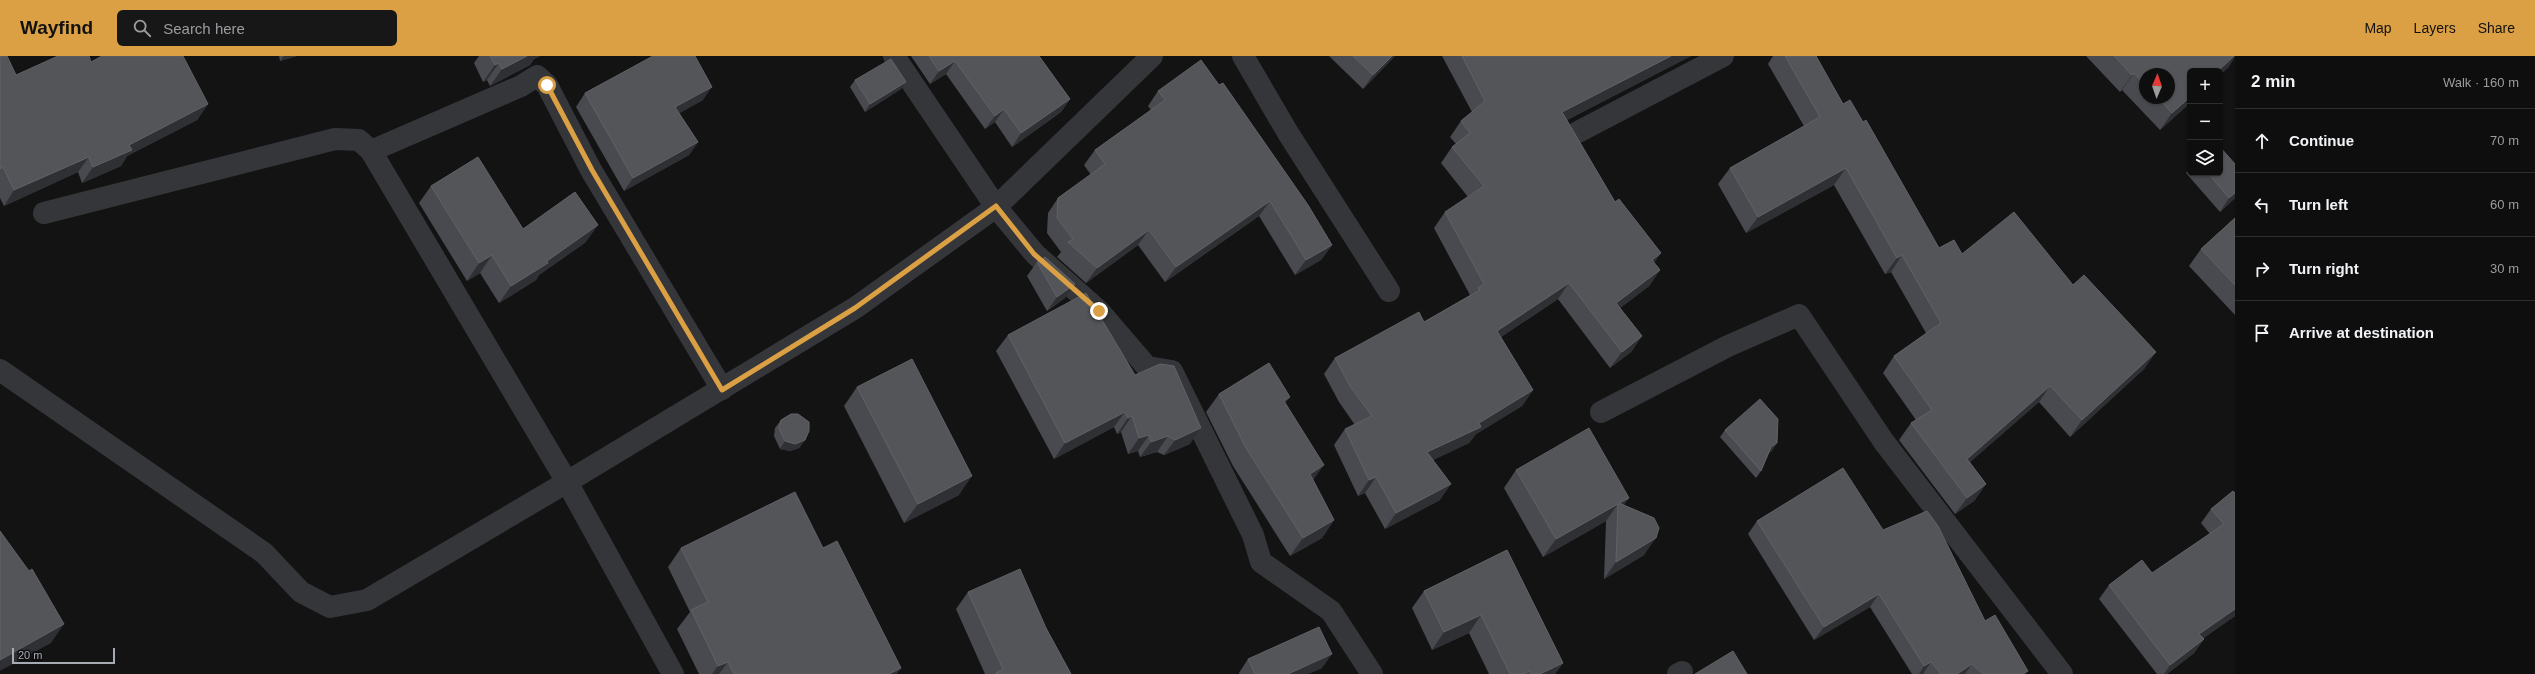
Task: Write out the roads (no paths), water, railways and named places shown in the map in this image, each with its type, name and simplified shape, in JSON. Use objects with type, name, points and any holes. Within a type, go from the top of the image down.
[{"type":"street","points":[[894,56],[996,206],[1034,254],[1099,311],[1147,367],[1172,370],[1253,535],[1261,562],[1331,611],[1372,674]]},
{"type":"street","points":[[0,370],[264,554],[301,592],[330,607],[367,600],[722,390],[855,308],[996,206],[1152,56]]},
{"type":"street","points":[[1243,56],[1288,133],[1389,291]]},
{"type":"street","points":[[1578,132],[1723,56]]},
{"type":"street","points":[[370,151],[521,86],[537,76],[547,85],[592,170],[722,390]]},
{"type":"street","points":[[44,213],[334,138],[359,140],[370,151],[568,482],[673,674]]},
{"type":"street","points":[[1601,412],[1728,346],[1799,315],[1884,442],[2062,674]]}]
